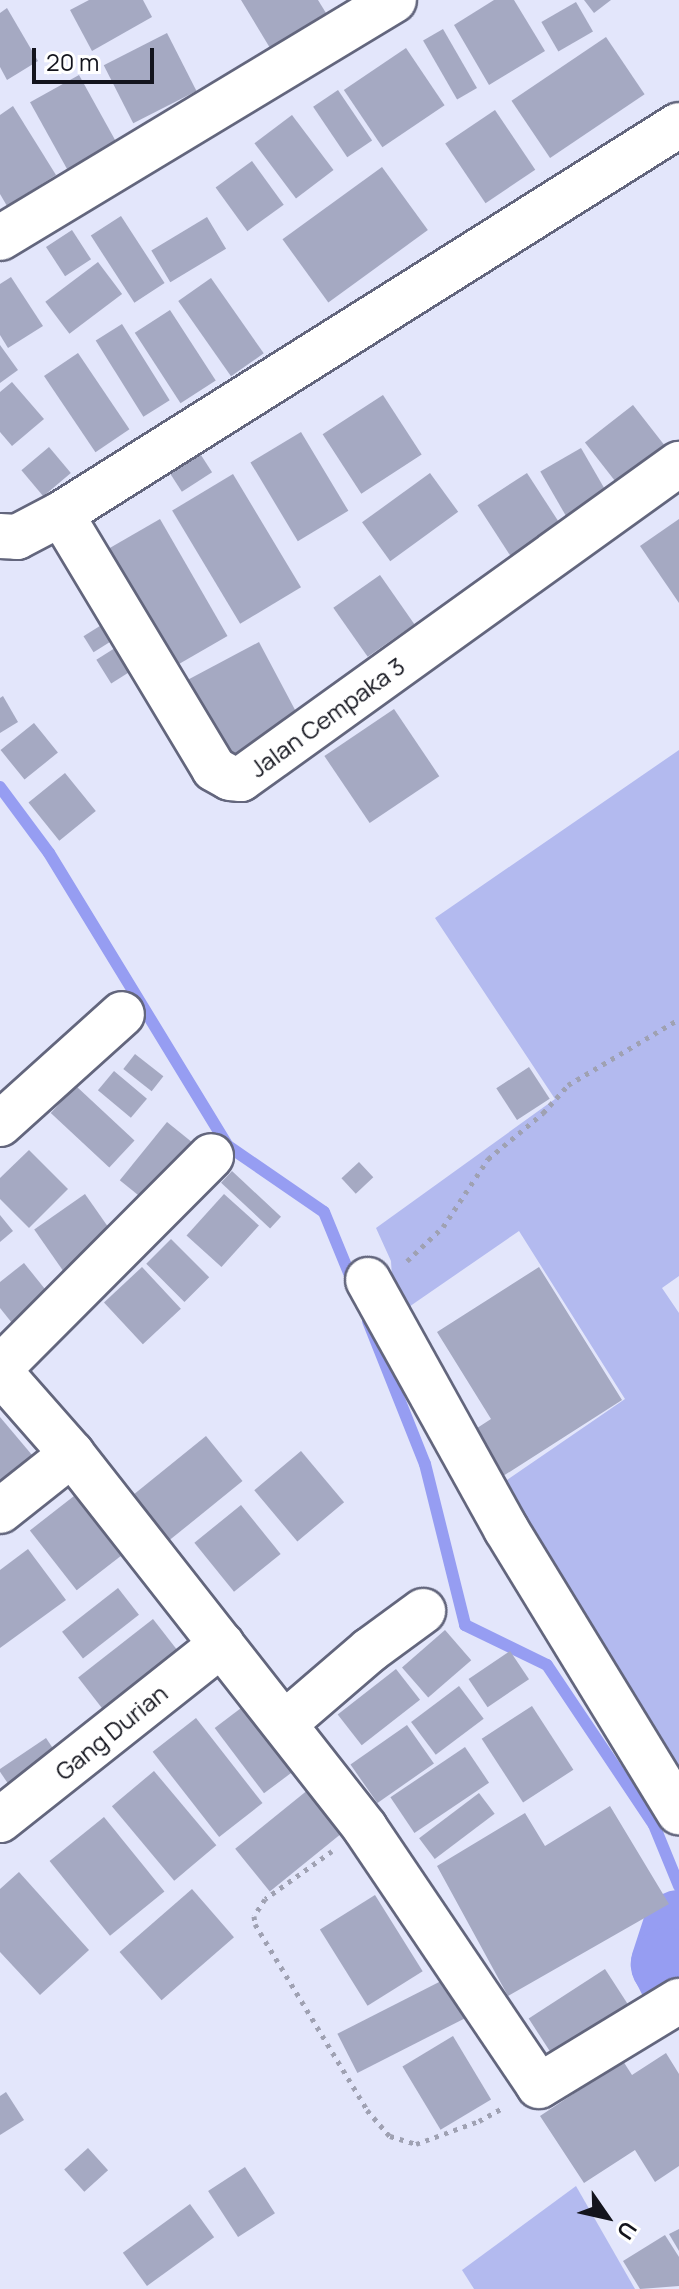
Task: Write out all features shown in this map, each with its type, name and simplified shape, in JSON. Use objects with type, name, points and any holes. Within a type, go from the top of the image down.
[{"type":"street","points":[[0,238],[394,0]]},
{"type":"street","points":[[0,536],[17,537],[61,514],[679,125]]},
{"type":"street","name":"Jalan Cempaka 3","points":[[61,514],[214,769],[230,778],[241,779],[679,464]]},
{"type":"street","points":[[0,1124],[122,1014]]},
{"type":"street","points":[[211,1156],[0,1370],[72,1454],[365,1828],[539,2086],[674,2004]]},
{"type":"street","points":[[371,1286],[506,1529],[679,1812]]},
{"type":"street","points":[[0,1511],[72,1454]]},
{"type":"street","points":[[285,1723],[370,1650],[423,1611]]},
{"type":"street","name":"Gang Durian","points":[[0,1820],[222,1644]]},
{"type":"path","points":[[371,1286],[436,1235],[488,1159],[543,1113],[568,1085],[679,1019]]},
{"type":"path","points":[[365,1828],[265,1899],[254,1916],[255,1924],[367,2110],[390,2136],[416,2144],[479,2121],[539,2086]]},
{"type":"shaded area","points":[[679,750],[679,1276],[662,1288],[679,1313],[679,1770],[504,1482],[625,1399],[519,1231],[403,1311],[393,1294],[391,1261],[376,1228],[555,1099],[435,918]]},
{"type":"shaded area","points":[[576,2186],[635,2289],[474,2289],[462,2270]]},
{"type":"building","points":[[89,0],[143,0],[152,17],[92,51],[70,10]]},
{"type":"building","points":[[241,0],[318,0],[326,13],[270,48]]},
{"type":"building","points":[[494,0],[514,0],[545,51],[489,85],[454,25]]},
{"type":"building","points":[[584,0],[611,0],[594,13]]},
{"type":"building","points":[[576,2],[593,31],[558,51],[541,22]]},
{"type":"building","points":[[7,8],[38,61],[7,80],[0,67],[0,13]]},
{"type":"building","points":[[443,29],[477,88],[457,99],[423,40]]},
{"type":"building","points":[[167,33],[197,91],[133,123],[104,65]]},
{"type":"building","points":[[606,37],[645,94],[550,158],[511,101]]},
{"type":"building","points":[[406,48],[445,105],[382,147],[344,90]]},
{"type":"building","points":[[79,75],[118,146],[69,173],[30,102]]},
{"type":"building","points":[[338,90],[372,141],[347,157],[313,107]]},
{"type":"building","points":[[13,106],[56,175],[7,206],[0,194],[0,115]]},
{"type":"building","points":[[495,110],[535,170],[486,203],[445,144]]},
{"type":"building","points":[[292,115],[334,170],[296,198],[254,143]]},
{"type":"building","points":[[252,161],[284,205],[247,231],[216,187]]},
{"type":"building","points":[[382,167],[428,230],[328,302],[282,239]]},
{"type":"building","points":[[121,216],[165,283],[134,303],[91,236]]},
{"type":"building","points":[[207,217],[226,249],[170,282],[151,250]]},
{"type":"building","points":[[72,230],[91,259],[65,276],[46,247]]},
{"type":"building","points":[[98,262],[122,294],[69,334],[45,302]]},
{"type":"building","points":[[11,277],[43,326],[8,348],[0,335],[0,284]]},
{"type":"building","points":[[211,278],[264,353],[231,376],[178,301]]},
{"type":"building","points":[[170,310],[216,380],[181,403],[135,333]]},
{"type":"building","points":[[122,324],[170,400],[143,417],[96,340]]},
{"type":"building","points":[[0,345],[18,370],[0,383]]},
{"type":"building","points":[[78,353],[129,429],[95,452],[44,376]]},
{"type":"building","points":[[12,382],[44,419],[12,446],[0,432],[0,392]]},
{"type":"building","points":[[383,395],[422,455],[361,494],[323,434]]},
{"type":"building","points":[[633,405],[674,458],[626,495],[585,443]]},
{"type":"building","points":[[301,432],[348,511],[298,541],[250,462]]},
{"type":"building","points":[[49,447],[71,473],[43,496],[21,470]]},
{"type":"building","points":[[581,448],[612,501],[571,524],[540,472]]},
{"type":"building","points":[[199,452],[212,472],[182,492],[169,472]]},
{"type":"building","points":[[430,473],[458,512],[390,561],[362,522]]},
{"type":"building","points":[[527,473],[565,532],[516,564],[478,505]]},
{"type":"building","points":[[233,474],[301,587],[240,624],[172,511]]},
{"type":"building","points":[[160,519],[228,636],[164,672],[97,556]]},
{"type":"building","points":[[679,519],[679,603],[640,546]]},
{"type":"building","points":[[380,575],[414,624],[368,657],[333,608]]},
{"type":"building","points":[[103,624],[113,640],[94,652],[83,636]]},
{"type":"building","points":[[259,642],[306,731],[229,772],[181,683]]},
{"type":"building","points":[[115,648],[130,672],[111,683],[96,660]]},
{"type":"building","points":[[3,696],[18,722],[0,733],[0,698]]},
{"type":"building","points":[[394,709],[439,776],[370,823],[324,756]]},
{"type":"building","points":[[34,723],[58,753],[24,780],[1,750]]},
{"type":"building","points":[[65,773],[96,811],[59,841],[28,803]]},
{"type":"building","points":[[135,1054],[163,1076],[152,1091],[123,1069]]},
{"type":"building","points":[[529,1067],[550,1099],[517,1120],[496,1088]]},
{"type":"building","points":[[114,1071],[147,1099],[131,1118],[98,1090]]},
{"type":"building","points":[[76,1086],[135,1141],[109,1168],[51,1113]]},
{"type":"building","points":[[167,1122],[200,1149],[153,1207],[120,1180]]},
{"type":"building","points":[[29,1150],[68,1189],[29,1228],[0,1199],[0,1178]]},
{"type":"building","points":[[359,1162],[373,1177],[356,1194],[341,1178]]},
{"type":"building","points":[[232,1171],[281,1217],[270,1228],[221,1183]]},
{"type":"building","points":[[85,1194],[117,1239],[66,1275],[34,1230]]},
{"type":"building","points":[[224,1194],[259,1225],[221,1267],[187,1236]]},
{"type":"building","points":[[0,1215],[13,1231],[0,1242]]},
{"type":"building","points":[[171,1239],[209,1277],[184,1302],[146,1264]]},
{"type":"building","points":[[24,1263],[57,1304],[20,1333],[0,1308],[0,1282]]},
{"type":"building","points":[[142,1267],[181,1309],[143,1344],[104,1302]]},
{"type":"building","points":[[539,1267],[622,1400],[500,1478],[471,1432],[491,1419],[437,1332]]},
{"type":"building","points":[[0,1417],[32,1455],[0,1482]]},
{"type":"building","points":[[206,1436],[243,1481],[167,1542],[131,1497]]},
{"type":"building","points":[[301,1451],[344,1502],[297,1542],[254,1490]]},
{"type":"building","points":[[74,1496],[121,1556],[77,1590],[30,1530]]},
{"type":"building","points":[[241,1505],[281,1554],[234,1592],[194,1543]]},
{"type":"building","points":[[28,1549],[66,1600],[0,1648],[0,1570]]},
{"type":"building","points":[[118,1588],[139,1615],[83,1659],[62,1632]]},
{"type":"building","points":[[153,1619],[188,1664],[113,1722],[78,1677]]},
{"type":"building","points":[[445,1630],[471,1660],[428,1698],[402,1667]]},
{"type":"building","points":[[510,1651],[529,1679],[488,1707],[469,1679]]},
{"type":"building","points":[[396,1669],[420,1700],[362,1745],[338,1715]]},
{"type":"building","points":[[459,1686],[484,1719],[436,1755],[411,1722]]},
{"type":"building","points":[[249,1702],[298,1767],[264,1793],[215,1728]]},
{"type":"building","points":[[532,1706],[573,1770],[523,1802],[482,1739]]},
{"type":"building","points":[[196,1718],[262,1803],[219,1837],[153,1752]]},
{"type":"building","points":[[407,1725],[434,1764],[377,1803],[350,1765]]},
{"type":"building","points":[[46,1738],[65,1766],[18,1798],[0,1769]]},
{"type":"building","points":[[465,1747],[489,1783],[414,1833],[390,1797]]},
{"type":"building","points":[[154,1771],[216,1845],[174,1881],[112,1806]]},
{"type":"building","points":[[309,1789],[344,1832],[270,1892],[235,1849]]},
{"type":"building","points":[[479,1793],[495,1814],[435,1859],[419,1838]]},
{"type":"building","points":[[610,1806],[669,1904],[508,1996],[437,1866],[525,1813],[545,1846]]},
{"type":"building","points":[[104,1817],[164,1892],[110,1936],[50,1861]]},
{"type":"building","points":[[19,1872],[89,1950],[40,1995],[0,1952],[0,1889]]},
{"type":"building","points":[[192,1889],[234,1937],[162,2000],[120,1952]]},
{"type":"building","points":[[375,1895],[423,1971],[368,2006],[320,1929]]},
{"type":"building","points":[[605,1969],[635,2016],[559,2066],[529,2019]]},
{"type":"building","points":[[447,1978],[467,2017],[357,2073],[337,2034]]},
{"type":"building","points":[[453,2036],[491,2099],[441,2130],[402,2066]]},
{"type":"building","points":[[666,2053],[679,2074],[679,2166],[655,2182],[635,2150],[584,2183],[540,2116],[623,2061],[632,2075]]},
{"type":"building","points":[[6,2092],[24,2120],[0,2135],[0,2096]]},
{"type":"building","points":[[88,2148],[108,2170],[84,2192],[64,2169]]},
{"type":"building","points":[[245,2167],[275,2213],[238,2237],[208,2191]]},
{"type":"building","points":[[190,2204],[214,2237],[147,2286],[123,2253]]},
{"type":"building","points":[[679,2229],[679,2251],[669,2234]]},
{"type":"building","points":[[665,2235],[679,2257],[679,2286],[640,2289],[623,2261]]},
{"type":"waterway","points":[[0,787],[49,853],[228,1146],[324,1212],[354,1285]]},
{"type":"waterway","points":[[368,1321],[425,1464],[465,1625],[547,1665],[654,1825],[679,1886]]},
{"type":"waterway","points":[[679,1926],[667,1964],[679,1988]]}]
